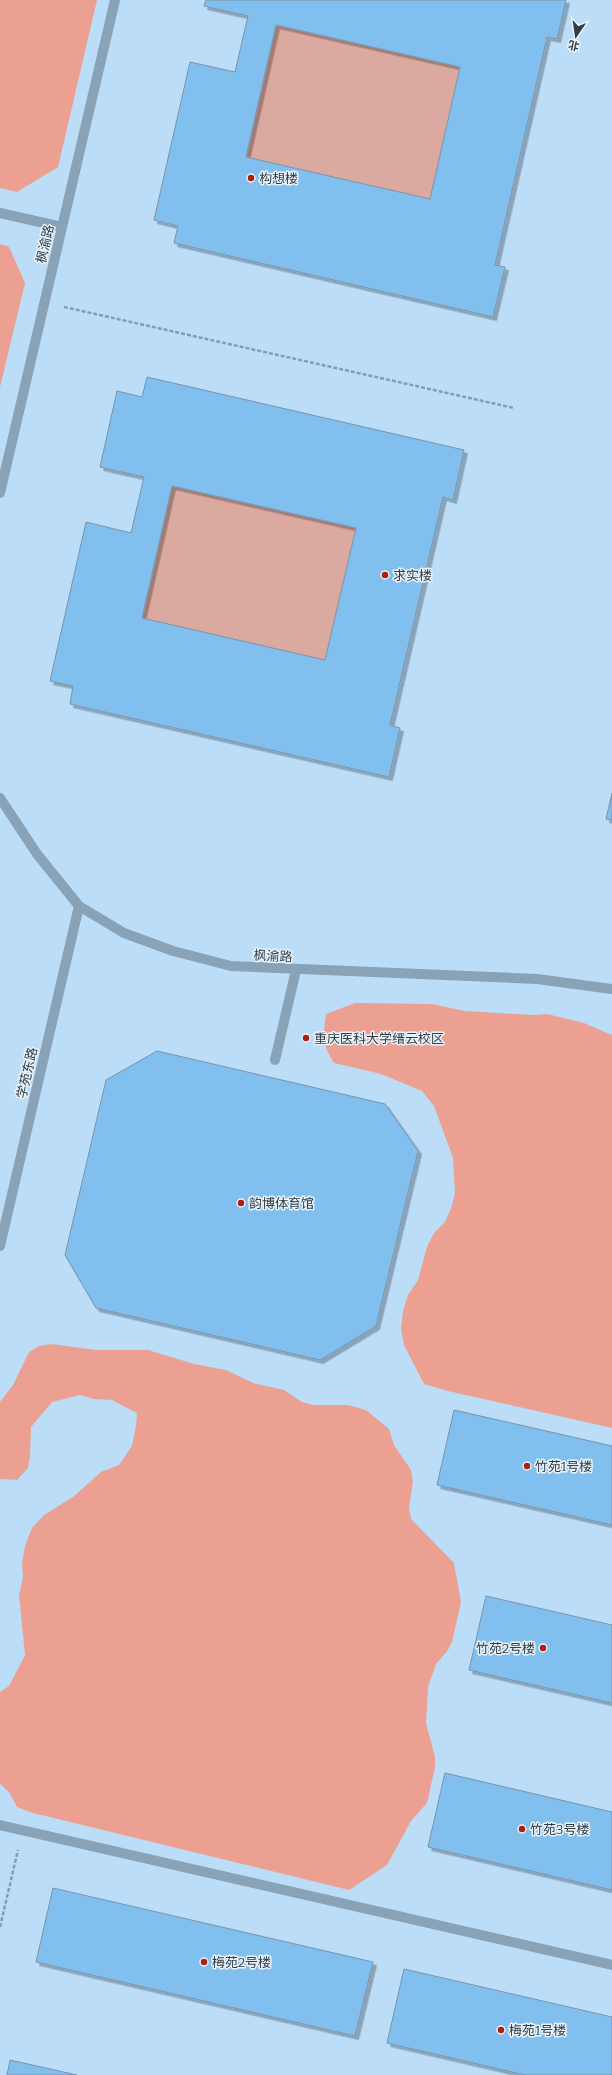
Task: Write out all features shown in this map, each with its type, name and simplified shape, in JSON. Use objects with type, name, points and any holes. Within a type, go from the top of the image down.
[{"type":"street","name":"枫渝路","points":[[0,493],[115,0]]},
{"type":"street","points":[[0,213],[62,227]]},
{"type":"street","name":"枫渝路","points":[[0,798],[37,854],[79,906],[124,933],[173,951],[231,966],[296,970],[537,979],[612,989]]},
{"type":"street","name":"学苑东路","points":[[0,1246],[79,906]]},
{"type":"street","points":[[275,1060],[296,970]]},
{"type":"street","points":[[0,1825],[612,1965]]},
{"type":"path","points":[[44,303],[514,408]]},
{"type":"path","points":[[0,1928],[22,1830]]},
{"type":"shaded area","name":"重庆医科大学缙云校区","points":[[0,0],[612,0],[612,2075],[0,2075]]},
{"type":"shaded area","points":[[0,0],[97,0],[58,167],[17,192],[0,188]]},
{"type":"shaded area","points":[[276,25],[460,67],[430,199],[246,157]]},
{"type":"shaded area","points":[[0,244],[9,247],[25,283],[0,387]]},
{"type":"shaded area","points":[[172,486],[356,528],[325,660],[142,618]]},
{"type":"shaded area","points":[[355,1003],[432,1004],[465,1011],[533,1015],[547,1014],[584,1023],[612,1035],[612,1428],[448,1391],[424,1384],[404,1345],[401,1329],[403,1311],[408,1295],[418,1280],[427,1247],[434,1233],[445,1222],[452,1206],[455,1192],[453,1158],[434,1106],[422,1091],[381,1074],[334,1063],[327,1050],[324,1040],[326,1014]]},
{"type":"shaded area","points":[[51,1344],[96,1350],[148,1350],[194,1364],[226,1370],[253,1383],[284,1390],[302,1402],[314,1405],[348,1405],[366,1410],[389,1429],[394,1445],[411,1470],[413,1482],[409,1507],[411,1519],[454,1563],[461,1602],[452,1642],[448,1650],[436,1664],[428,1687],[426,1723],[435,1757],[435,1767],[427,1803],[411,1821],[387,1865],[349,1890],[33,1813],[17,1807],[9,1792],[0,1784],[0,1692],[9,1686],[25,1655],[19,1595],[23,1577],[22,1564],[25,1546],[32,1528],[44,1515],[73,1497],[101,1472],[119,1465],[132,1446],[136,1426],[137,1413],[112,1400],[94,1399],[80,1395],[52,1402],[31,1427],[28,1468],[17,1480],[0,1479],[0,1402],[13,1385],[29,1352],[39,1346]]},
{"type":"building","name":"构想楼","points":[[206,0],[566,0],[557,39],[547,37],[495,265],[505,267],[493,317],[174,243],[178,226],[154,220],[190,62],[235,72],[248,16],[204,6]],"holes":[[[276,25],[460,67],[430,199],[246,157]]]},
{"type":"building","name":"求实楼","points":[[147,377],[464,450],[453,500],[443,497],[390,725],[400,728],[389,777],[70,704],[73,686],[50,681],[86,522],[131,533],[144,477],[100,467],[117,391],[142,397]],"holes":[[[172,486],[356,528],[325,660],[142,618]]]},
{"type":"building","points":[[612,793],[612,820],[606,819]]},
{"type":"building","name":"韵博体育馆","points":[[157,1051],[385,1104],[418,1151],[376,1326],[320,1360],[96,1308],[65,1255],[106,1080]]},
{"type":"building","name":"竹苑1号楼","points":[[454,1410],[612,1446],[612,1525],[437,1485]]},
{"type":"building","name":"竹苑2号楼","points":[[486,1596],[612,1625],[612,1703],[469,1670]]},
{"type":"building","name":"竹苑3号楼","points":[[445,1773],[612,1812],[612,1890],[428,1847]]},
{"type":"building","name":"梅苑2号楼","points":[[53,1888],[373,1962],[355,2036],[36,1962]]},
{"type":"building","name":"梅苑1号楼","points":[[404,1969],[612,2017],[612,2075],[525,2075],[387,2043]]},
{"type":"building","points":[[10,2060],[77,2075],[7,2075]]},
{"type":"place","name":"构想楼","points":[[251,178]]},
{"type":"place","name":"求实楼","points":[[385,575]]},
{"type":"place","name":"重庆医科大学缙云校区","points":[[306,1038]]},
{"type":"place","name":"韵博体育馆","points":[[241,1203]]},
{"type":"place","name":"竹苑1号楼","points":[[527,1466]]},
{"type":"place","name":"竹苑2号楼","points":[[543,1648]]},
{"type":"place","name":"竹苑3号楼","points":[[522,1829]]},
{"type":"place","name":"梅苑2号楼","points":[[204,1962]]},
{"type":"place","name":"梅苑1号楼","points":[[501,2030]]}]
